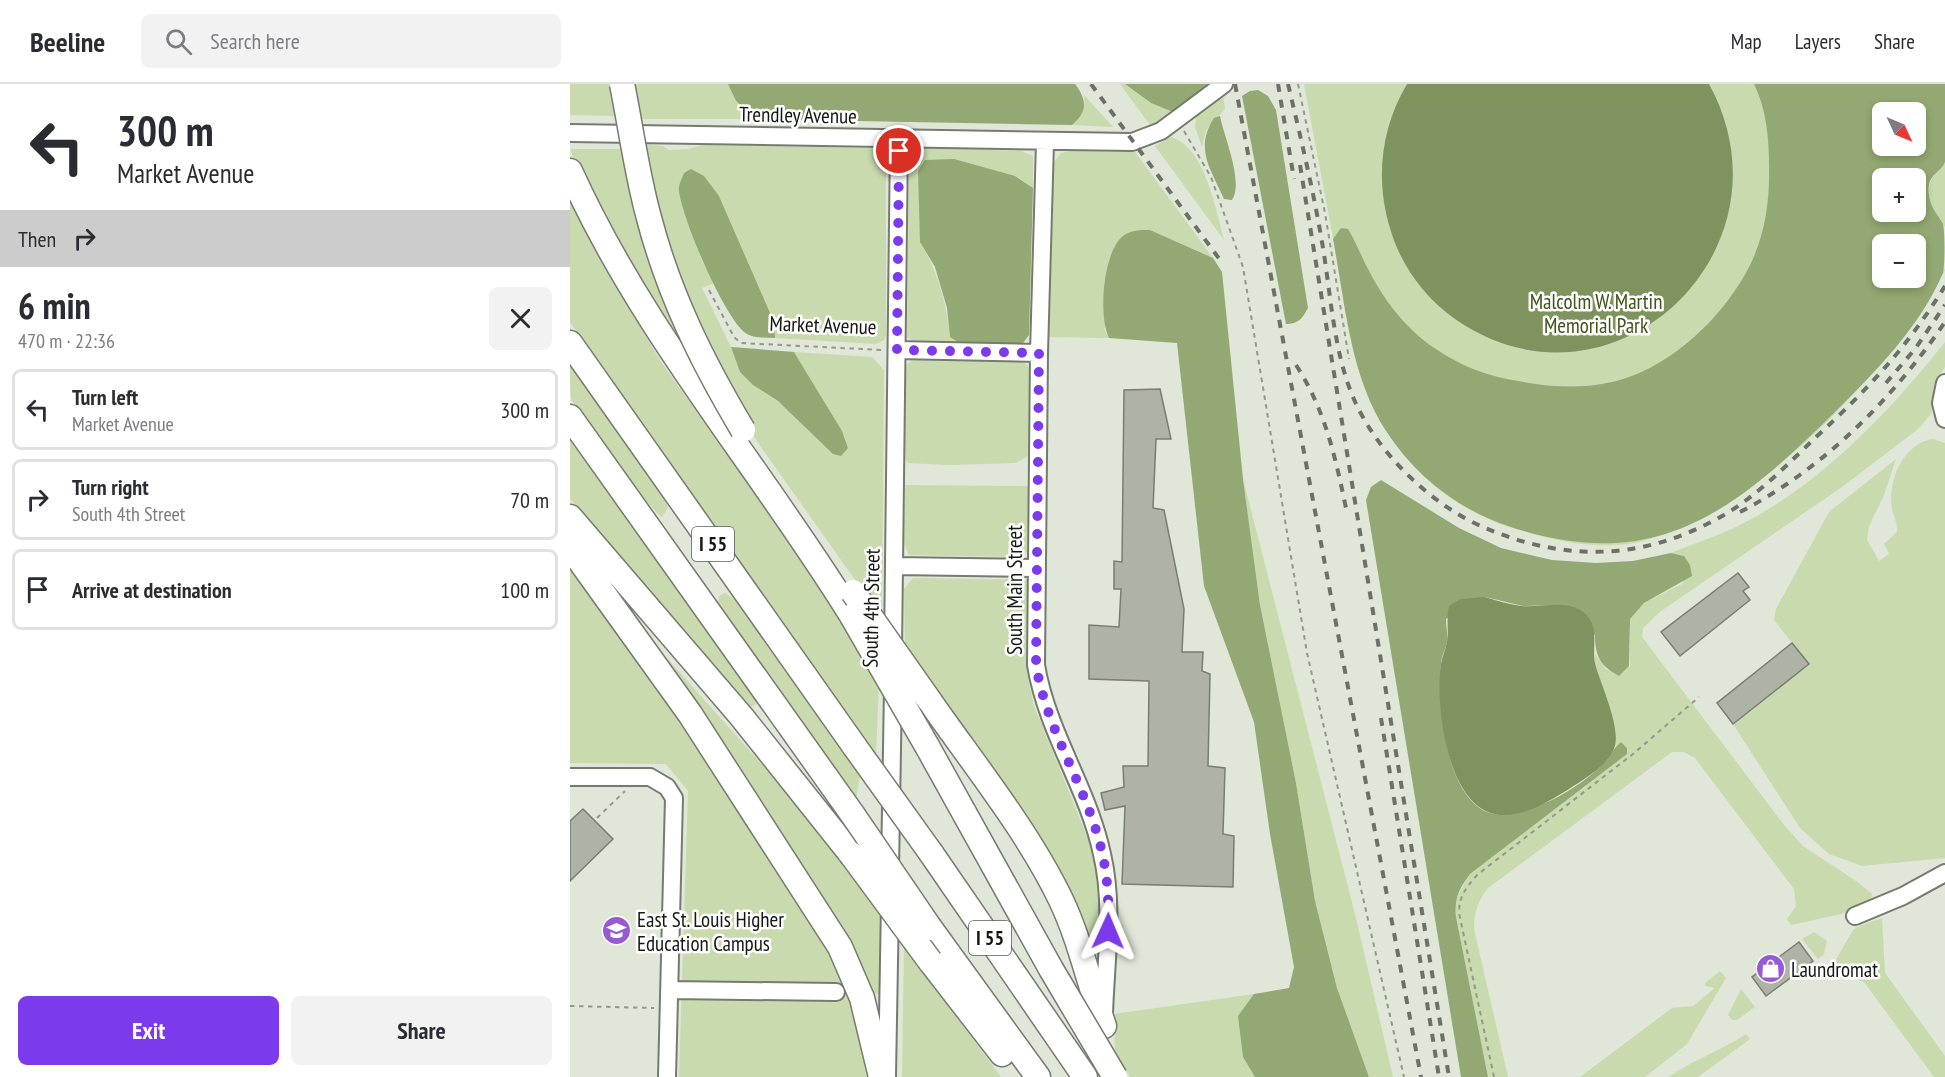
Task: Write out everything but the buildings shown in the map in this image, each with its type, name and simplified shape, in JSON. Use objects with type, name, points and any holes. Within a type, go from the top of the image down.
[{"type":"highway","points":[[622,84],[648,217],[666,275],[737,435]]},
{"type":"highway","points":[[570,171],[636,296],[737,435]]},
{"type":"highway","name":"I 55","points":[[570,343],[931,853],[1085,1077]]},
{"type":"highway","name":"I 55","points":[[570,417],[853,815],[930,928],[1038,1077]]},
{"type":"highway","name":"I 55","points":[[737,435],[764,471],[767,492],[820,565],[852,616],[1051,969],[1115,1077]]},
{"type":"highway","points":[[570,517],[741,716],[851,854],[1019,1077]]},
{"type":"highway","points":[[570,547],[690,714],[840,947],[862,998],[881,1077]]},
{"type":"highway","points":[[820,565],[842,579],[853,592],[1039,860],[1060,898],[1085,960],[1104,1026]]},
{"type":"street","points":[[1177,119],[1224,84]]},
{"type":"street","name":"Trendley Avenue","points":[[570,133],[1132,142],[1152,136],[1177,119]]},
{"type":"street","name":"South 4th Street","points":[[887,1077],[899,139]]},
{"type":"street","name":"South Main Street","points":[[1045,142],[1039,353],[1036,665],[1041,696],[1091,818],[1102,852],[1109,907],[1104,1026]]},
{"type":"street","name":"Market Avenue","points":[[897,350],[1039,353]]},
{"type":"street","points":[[1945,383],[1941,403],[1945,419]]},
{"type":"street","points":[[894,566],[1036,568]]},
{"type":"street","points":[[570,777],[650,777],[667,787],[674,798],[668,1077]]},
{"type":"street","points":[[1855,916],[1903,896],[1945,873]]},
{"type":"street","points":[[670,990],[836,992]]},
{"type":"path","points":[[1298,84],[1324,213],[1349,360]]},
{"type":"path","points":[[1177,119],[1211,177],[1243,267],[1307,653],[1404,1077]]},
{"type":"path","name":"Market Avenue","points":[[709,290],[734,337],[741,342],[897,350]]},
{"type":"path","points":[[1494,1077],[1459,913],[1459,901],[1465,888],[1477,875],[1633,754],[1699,697]]},
{"type":"path","points":[[597,818],[627,789]]},
{"type":"path","points":[[570,1006],[655,1008]]},
{"type":"green space","points":[[570,84],[613,84],[617,116],[570,115]]},
{"type":"green space","points":[[629,84],[728,84],[736,101],[755,119],[635,119]]},
{"type":"green space","points":[[1120,84],[1125,84],[1151,103],[1173,112],[1152,128]]},
{"type":"green space","name":"Malcolm W. Martin Memorial Park","points":[[1304,84],[1812,84],[1875,168],[1872,168],[1872,222],[1893,222],[1906,234],[1872,234],[1872,288],[1926,288],[1926,253],[1945,270],[1921,309],[1890,351],[1855,392],[1816,432],[1774,469],[1731,500],[1687,525],[1643,541],[1609,545],[1575,543],[1509,527],[1481,515],[1455,501],[1413,465],[1395,443],[1380,419],[1357,365]]},
{"type":"green space","points":[[1084,95],[1113,127],[1072,125],[1083,112]]},
{"type":"green space","points":[[1223,96],[1225,109],[1206,130],[1202,147],[1195,127],[1196,117]]},
{"type":"green space","points":[[1171,137],[1183,143],[1201,166],[1213,197],[1224,240],[1155,146]]},
{"type":"green space","points":[[641,144],[663,146],[669,150],[689,149],[702,145],[875,148],[883,150],[886,155],[886,335],[884,340],[876,344],[775,338],[774,322],[719,196],[685,214],[702,261],[714,283],[702,288],[731,347],[740,372],[753,385],[848,448],[842,431],[794,352],[872,357],[884,370],[882,618],[749,430],[681,297]]},
{"type":"green space","points":[[922,147],[1021,151],[1033,156],[1033,188],[1015,176],[920,242],[932,265],[940,288],[950,337],[961,344],[911,340],[907,337],[909,156],[913,149]]},
{"type":"green space","points":[[570,149],[625,149],[660,287],[691,358],[687,361],[581,178]]},
{"type":"green space","points":[[1070,151],[1135,152],[1213,258],[1150,230],[1104,329],[1109,338],[1049,337],[1051,166],[1061,153]]},
{"type":"green space","points":[[1945,163],[1945,227],[1930,202],[1929,186],[1932,178]]},
{"type":"green space","points":[[570,201],[592,245],[661,362],[814,576],[879,682],[876,755],[570,322]]},
{"type":"green space","points":[[1945,342],[1945,367],[1935,382],[1931,414],[1918,429],[1842,487],[1661,611],[1643,628],[1642,637],[1784,825],[1803,846],[1872,894],[1871,900],[1841,914],[1791,925],[1787,919],[1796,906],[1794,889],[1695,758],[1684,752],[1672,752],[1488,888],[1482,898],[1477,907],[1474,929],[1508,1077],[1488,1077],[1456,917],[1455,900],[1470,874],[1627,754],[1621,742],[1615,746],[1613,723],[1595,665],[1595,654],[1606,669],[1619,676],[1629,666],[1630,668],[1630,619],[1644,603],[1682,584],[1690,565],[1684,556],[1671,553],[1736,527],[1795,491],[1823,470],[1876,421]]},
{"type":"green space","points":[[914,359],[1017,359],[1027,365],[1033,377],[1028,456],[1016,463],[949,465],[908,463],[904,457],[905,374],[907,364]]},
{"type":"green space","points":[[570,365],[666,501],[668,508],[662,517],[630,481],[571,398]]},
{"type":"green space","points":[[570,438],[757,703],[751,707],[570,499]]},
{"type":"green space","points":[[1933,439],[1945,443],[1945,858],[1862,866],[1829,854],[1800,828],[1733,724],[1809,664],[1774,620],[1776,609],[1829,512],[1896,459],[1884,495],[1869,526],[1867,540],[1879,561],[1889,554],[1884,544],[1897,532],[1891,498],[1899,465],[1913,448]]},
{"type":"green space","points":[[1243,479],[1356,918],[1393,1077],[1369,1077],[1337,988],[1315,901],[1296,783],[1260,605]]},
{"type":"green space","points":[[905,485],[1028,486],[1028,551],[1018,557],[909,555],[904,544]]},
{"type":"green space","points":[[570,562],[633,650],[842,969],[856,998],[867,1077],[679,1077],[688,791],[666,764],[570,763]]},
{"type":"green space","points":[[913,578],[1028,580],[1027,673],[1034,706],[1093,851],[1100,916],[1096,944],[1090,946],[1061,873],[1037,833],[905,649],[904,589]]},
{"type":"green space","points":[[725,593],[734,599],[860,774],[856,800],[745,647],[718,604],[719,596]]},
{"type":"green space","points":[[665,656],[774,778],[840,860],[881,917],[880,994],[872,993],[676,680]]},
{"type":"green space","points":[[1882,918],[1885,973],[1945,1056],[1945,1077],[1934,1077],[1864,982],[1841,974],[1831,978],[1829,972],[1853,930]]},
{"type":"green space","points":[[1814,932],[1827,941],[1824,954],[1818,959],[1802,939]]},
{"type":"green space","points":[[904,947],[1001,1077],[902,1077]]},
{"type":"green space","points":[[1720,971],[1726,978],[1687,1044],[1645,1077],[1580,1077],[1672,1008],[1693,1006],[1715,988],[1705,986],[1705,983]]},
{"type":"green space","points":[[1741,989],[1755,1007],[1737,1020],[1732,1020],[1728,1015]]},
{"type":"green space","points":[[1254,994],[1239,1016],[1243,1057],[1255,1077],[1130,1077],[1115,1055],[1114,1014]]},
{"type":"green space","points":[[1746,1034],[1750,1039],[1698,1077],[1669,1077],[1688,1065]]},
{"type":"shaded area","points":[[728,84],[1075,84],[1082,95],[1084,106],[1081,115],[1072,125],[755,119],[736,101]]},
{"type":"shaded area","points":[[1125,84],[1210,84],[1173,112],[1151,103]]},
{"type":"shaded area","points":[[1407,84],[1709,84],[1731,146],[1730,206],[1710,260],[1675,305],[1628,336],[1574,352],[1515,347],[1455,319],[1433,301],[1407,267],[1394,241],[1385,210],[1382,173],[1386,136],[1391,118]]},
{"type":"shaded area","points":[[1754,84],[1945,84],[1945,162],[1931,178],[1929,188],[1934,211],[1943,224],[1943,273],[1922,312],[1909,330],[1865,381],[1834,413],[1762,479],[1726,505],[1690,525],[1651,538],[1609,543],[1563,540],[1511,527],[1474,511],[1440,490],[1425,477],[1398,448],[1386,431],[1364,387],[1350,338],[1333,239],[1341,228],[1348,229],[1377,286],[1400,317],[1424,341],[1449,357],[1475,370],[1529,383],[1577,386],[1612,382],[1634,375],[1676,352],[1712,319],[1741,281],[1757,249],[1766,213],[1769,154],[1764,113]]},
{"type":"shaded area","points":[[1258,90],[1268,96],[1276,110],[1308,308],[1299,320],[1290,324],[1286,324],[1242,96],[1250,91]]},
{"type":"shaded area","points":[[1220,116],[1235,171],[1235,192],[1232,200],[1224,199],[1210,168],[1205,149],[1208,129],[1214,118]]},
{"type":"shaded area","points":[[954,159],[1015,176],[1033,188],[1029,335],[1023,343],[1015,345],[961,344],[950,337],[947,308],[935,267],[920,242],[918,171],[925,160]]},
{"type":"shaded area","points":[[691,169],[704,176],[719,196],[774,322],[775,338],[755,337],[744,332],[725,306],[715,287],[688,223],[679,191],[684,173]]},
{"type":"shaded area","points":[[1150,230],[1213,258],[1222,272],[1243,479],[1260,605],[1296,783],[1315,901],[1337,988],[1369,1077],[1255,1077],[1243,1057],[1238,1016],[1254,994],[1289,988],[1294,967],[1270,834],[1254,722],[1204,586],[1177,343],[1109,338],[1106,328],[1104,285],[1116,244],[1132,231]]},
{"type":"shaded area","points":[[731,347],[794,352],[842,431],[848,448],[841,456],[833,454],[778,401],[753,385],[740,372]]},
{"type":"shaded area","points":[[1381,480],[1459,528],[1501,548],[1552,560],[1596,563],[1633,561],[1671,553],[1684,556],[1690,565],[1692,576],[1644,603],[1630,619],[1629,666],[1619,676],[1600,660],[1595,635],[1553,605],[1523,606],[1485,597],[1446,619],[1447,642],[1441,661],[1440,681],[1443,724],[1454,770],[1463,789],[1475,804],[1490,813],[1497,814],[1512,813],[1538,806],[1589,777],[1602,766],[1621,742],[1627,748],[1627,754],[1470,874],[1458,894],[1456,917],[1488,1077],[1461,1077],[1366,500],[1371,487]]},
{"type":"shaded area","points":[[1485,597],[1521,606],[1569,606],[1583,612],[1589,618],[1594,631],[1594,660],[1615,728],[1616,738],[1612,753],[1596,771],[1541,805],[1509,815],[1488,812],[1474,802],[1462,787],[1446,746],[1442,723],[1440,681],[1447,642],[1449,606],[1461,599]]},
{"type":"railway","points":[[1091,84],[1223,264]]},
{"type":"railway","points":[[1235,84],[1421,1077]]},
{"type":"railway","points":[[1278,84],[1294,179]]},
{"type":"railway","points":[[1288,84],[1316,207],[1341,362],[1353,397],[1363,417],[1391,457],[1426,491],[1465,518],[1516,539],[1547,547],[1606,552],[1665,541],[1724,515],[1772,479],[1870,385],[1901,349],[1945,286]]},
{"type":"railway","points":[[1300,165],[1449,1077]]},
{"type":"railway","points":[[1886,383],[1915,349],[1945,305]]},
{"type":"railway","points":[[1740,512],[1771,495],[1800,475],[1854,430],[1903,378],[1945,322]]},
{"type":"railway","points":[[1296,365],[1315,400],[1329,436],[1347,513]]},
{"type":"railway","points":[[1381,718],[1439,1077]]},
{"type":"place","name":"East St. Louis Higher Education Campus","points":[[616,931]]},
{"type":"place","name":"Laundromat","points":[[1770,969]]},
{"type":"route","points":[[899,151],[897,350],[1039,353],[1036,665],[1041,696],[1091,818],[1102,852],[1109,907],[1108,931]]}]
